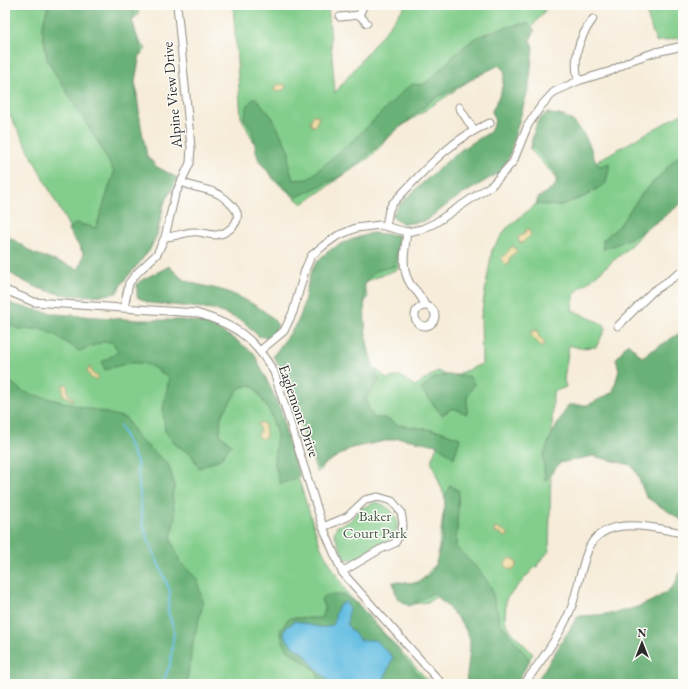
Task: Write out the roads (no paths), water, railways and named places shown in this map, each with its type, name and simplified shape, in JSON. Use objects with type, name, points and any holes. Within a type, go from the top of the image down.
[{"type":"street","name":"Alpine View Drive","points":[[124,308],[129,283],[157,254],[165,237],[175,195],[190,163],[191,147],[177,5]]},
{"type":"street","points":[[358,15],[364,5]]},
{"type":"street","points":[[340,17],[358,15],[367,23]]},
{"type":"street","points":[[578,81],[575,65],[576,51],[584,30],[594,19]]},
{"type":"street","points":[[261,350],[284,331],[293,312],[305,270],[311,256],[338,236],[356,228],[386,226],[407,232],[422,229],[435,223],[492,185],[514,162],[528,125],[541,106],[554,92],[578,81],[611,71],[632,60],[656,52],[683,46]]},
{"type":"street","points":[[459,107],[473,130]]},
{"type":"street","points":[[386,226],[389,210],[392,204],[436,159],[473,130],[490,123]]},
{"type":"street","points":[[165,237],[175,237],[197,232],[217,235],[226,232],[233,226],[237,218],[234,208],[214,192],[192,188],[182,182]]},
{"type":"street","points":[[407,232],[404,270],[412,285],[423,300],[425,306]]},
{"type":"street","points":[[618,326],[652,292],[683,271]]},
{"type":"street","name":"Eaglemont Drive","points":[[5,290],[34,302],[196,313],[218,319],[244,334],[261,350],[274,372],[323,527],[342,572],[442,684]]},
{"type":"street","points":[[323,527],[347,517],[365,500],[378,497],[392,501],[401,512],[402,528],[395,543],[379,550],[342,572]]},
{"type":"street","points":[[524,684],[568,615],[583,566],[592,543],[602,534],[624,526],[634,525],[683,533]]},
{"type":"water","points":[[346,602],[349,609],[347,625],[360,640],[375,640],[393,657],[382,684],[331,684],[311,663],[304,653],[291,645],[284,634],[286,628],[295,621],[320,627],[334,624],[338,607]]},
{"type":"waterway","points":[[120,426],[137,462],[143,525],[170,591],[168,612],[174,630],[170,665],[162,684]]},
{"type":"park label","name":"Baker Court Park","points":[[375,524]]}]
